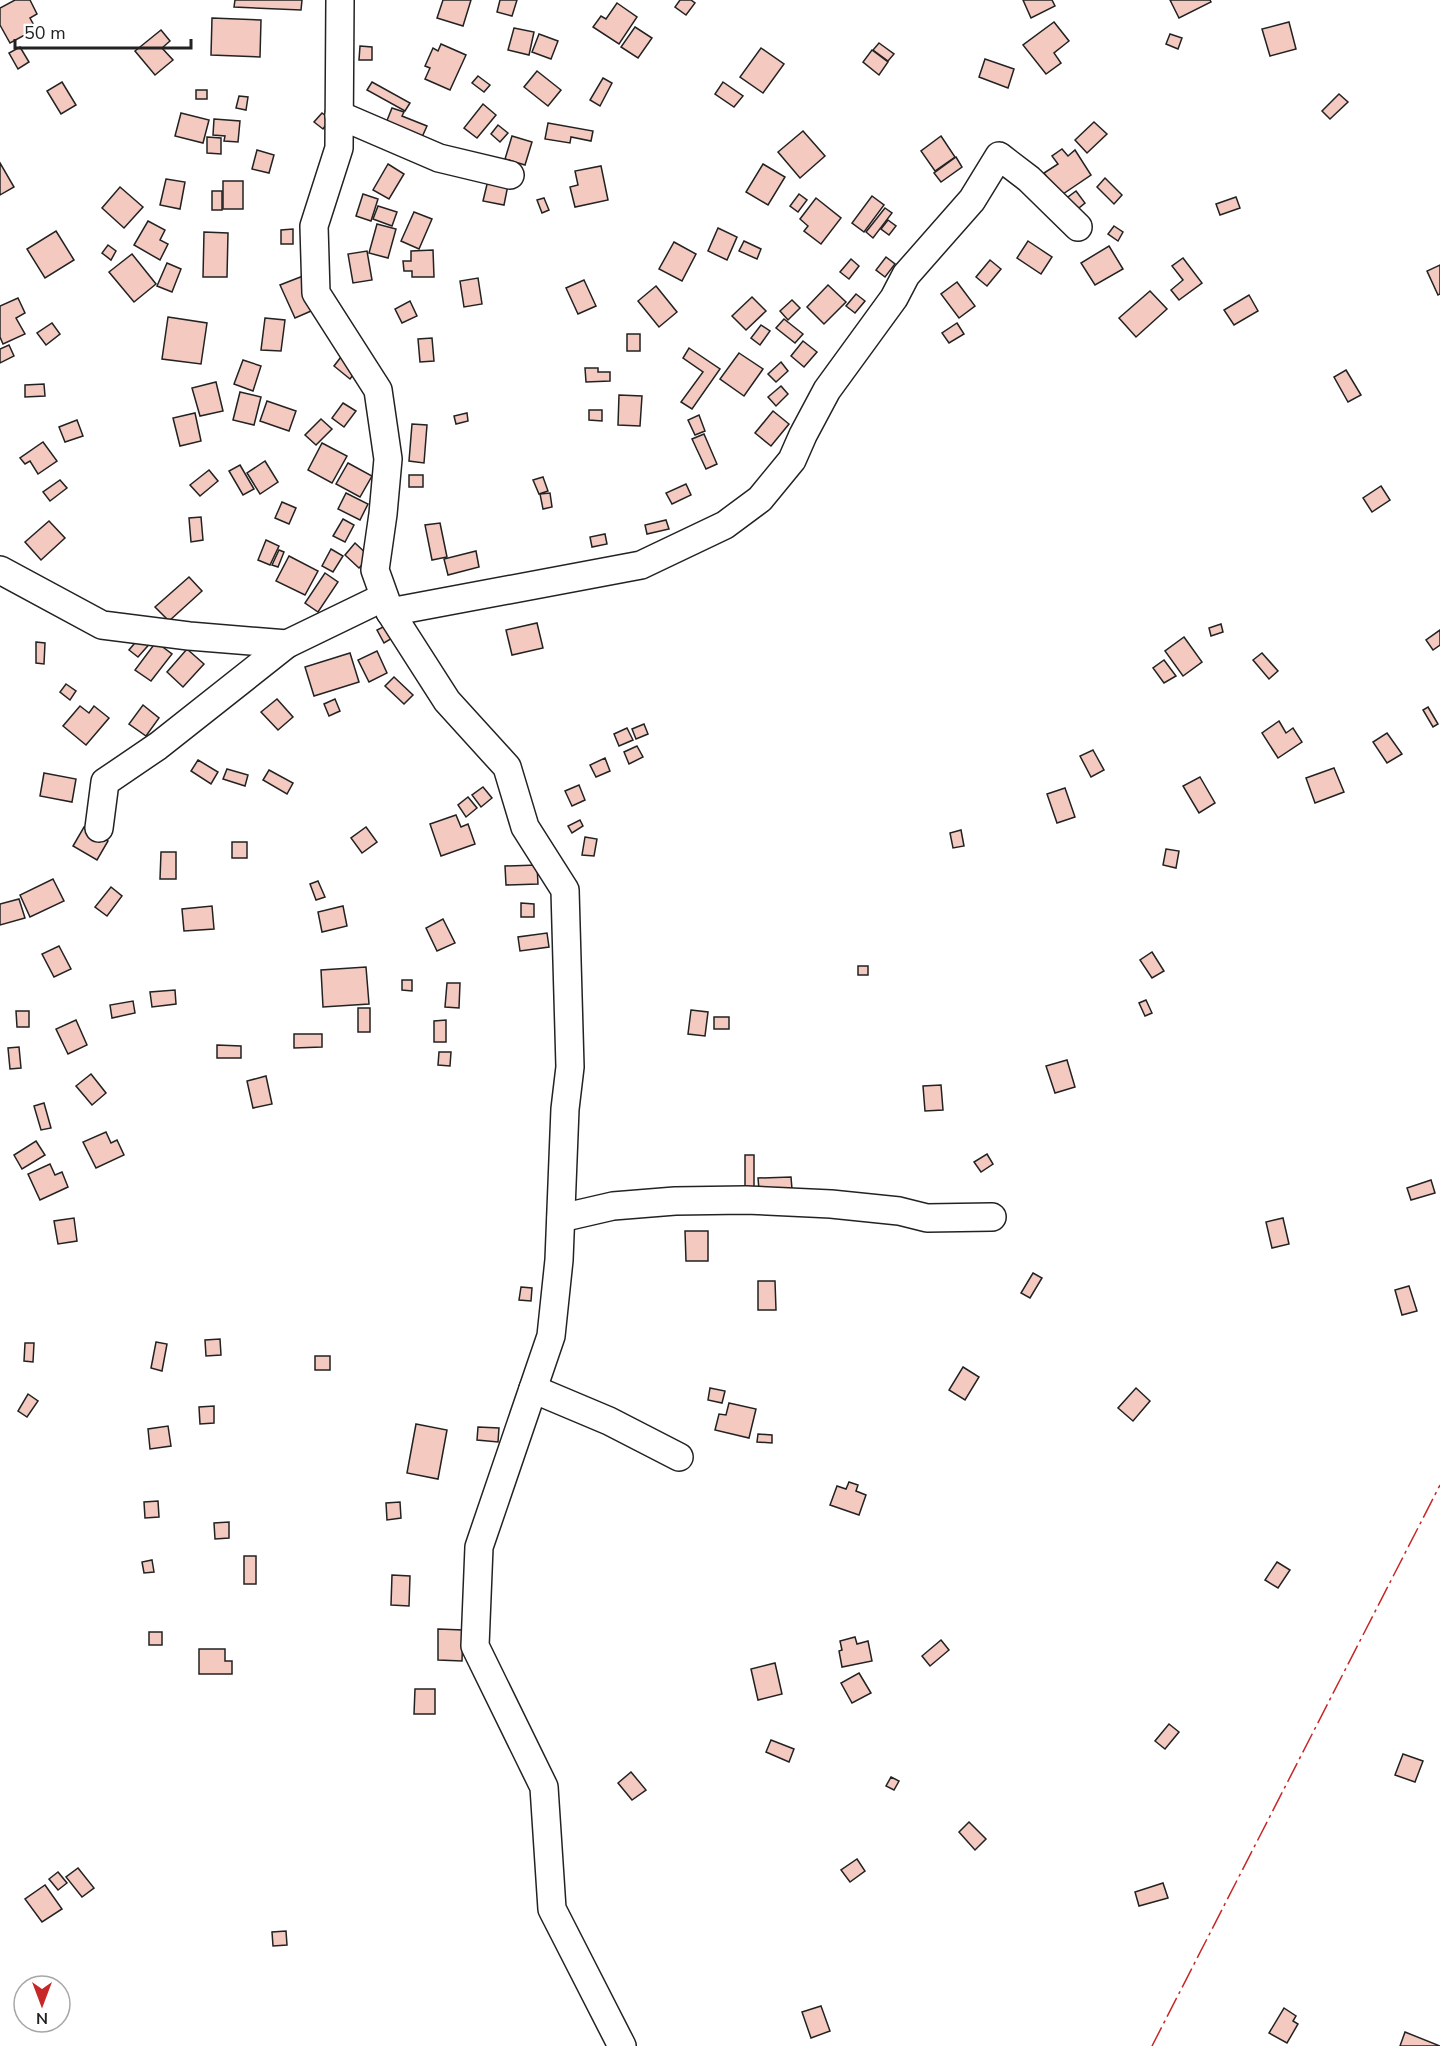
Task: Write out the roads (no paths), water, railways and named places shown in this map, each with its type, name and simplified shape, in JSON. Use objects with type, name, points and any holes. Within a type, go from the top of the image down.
[{"type":"street","points":[[340,0],[339,148],[314,226],[316,293],[378,390],[388,459],[375,570],[387,605],[447,701],[507,767],[525,827],[565,890],[570,1067],[565,1109],[560,1260],[551,1336],[479,1547],[475,1646],[544,1787],[552,1909],[622,2046]]},
{"type":"street","points":[[339,115],[439,158],[510,175]]},
{"type":"street","points":[[99,828],[105,782],[158,746],[287,644],[387,605],[641,565],[724,525],[760,499],[792,460],[802,435],[827,390],[894,298],[906,275],[972,200],[999,156],[1029,179],[1078,227]]},
{"type":"street","points":[[0,570],[102,625],[189,636],[287,644]]},
{"type":"street","points":[[561,1218],[613,1206],[675,1201],[746,1200],[831,1204],[899,1211],[927,1218],[992,1217]]},
{"type":"street","points":[[533,1389],[609,1421],[679,1457]]}]
